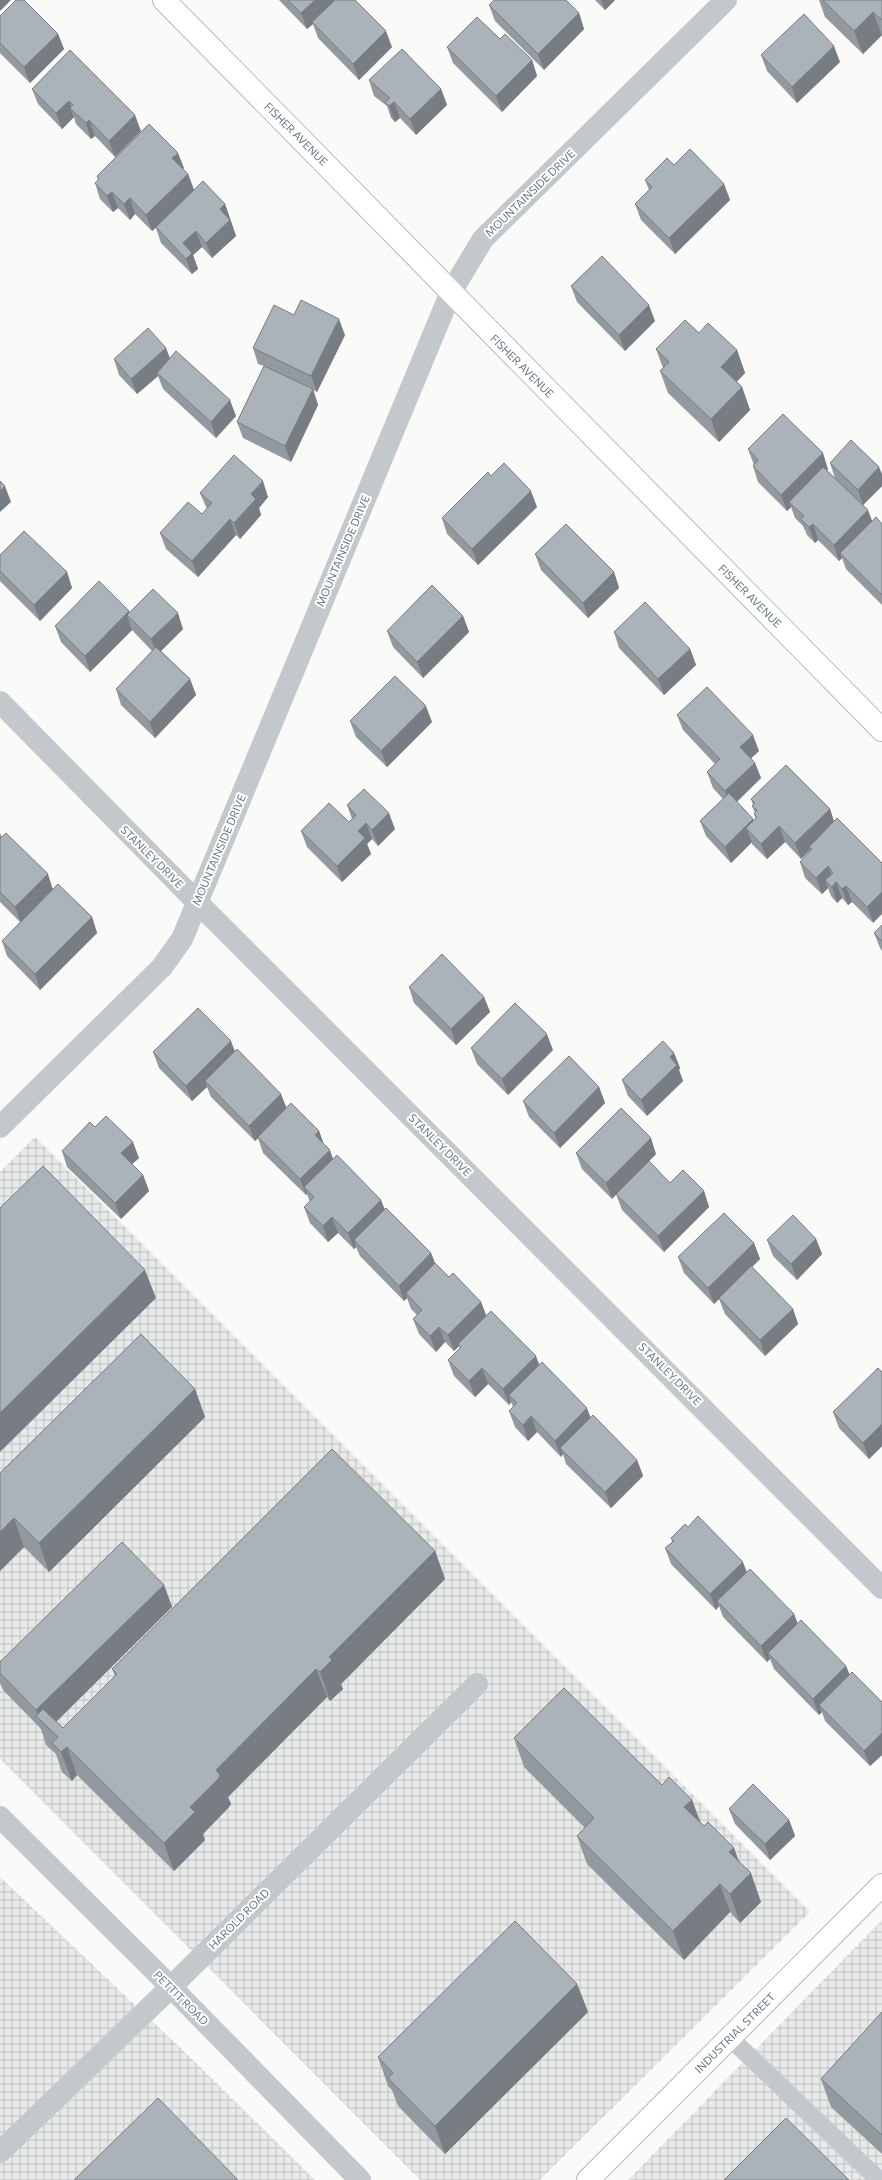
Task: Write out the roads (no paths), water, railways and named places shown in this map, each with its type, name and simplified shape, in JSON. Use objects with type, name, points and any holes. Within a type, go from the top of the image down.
[{"type":"street","name":"FISHER AVENUE","points":[[164,0],[882,730]]},
{"type":"street","name":"MOUNTAINSIDE DRIVE","points":[[0,1127],[162,967],[182,939],[196,902],[451,292],[483,239],[726,0]]},
{"type":"street","name":"STANLEY DRIVE","points":[[0,702],[196,902],[882,1588]]},
{"type":"street","name":"HAROLD ROAD","points":[[0,2152],[171,1987],[477,1684]]},
{"type":"street","name":"PETTIT ROAD","points":[[0,1817],[171,1987],[360,2180]]},
{"type":"street","name":"INDUSTRIAL STREET","points":[[588,2180],[881,1888]]},
{"type":"lane","points":[[730,2038],[879,2180]]}]
